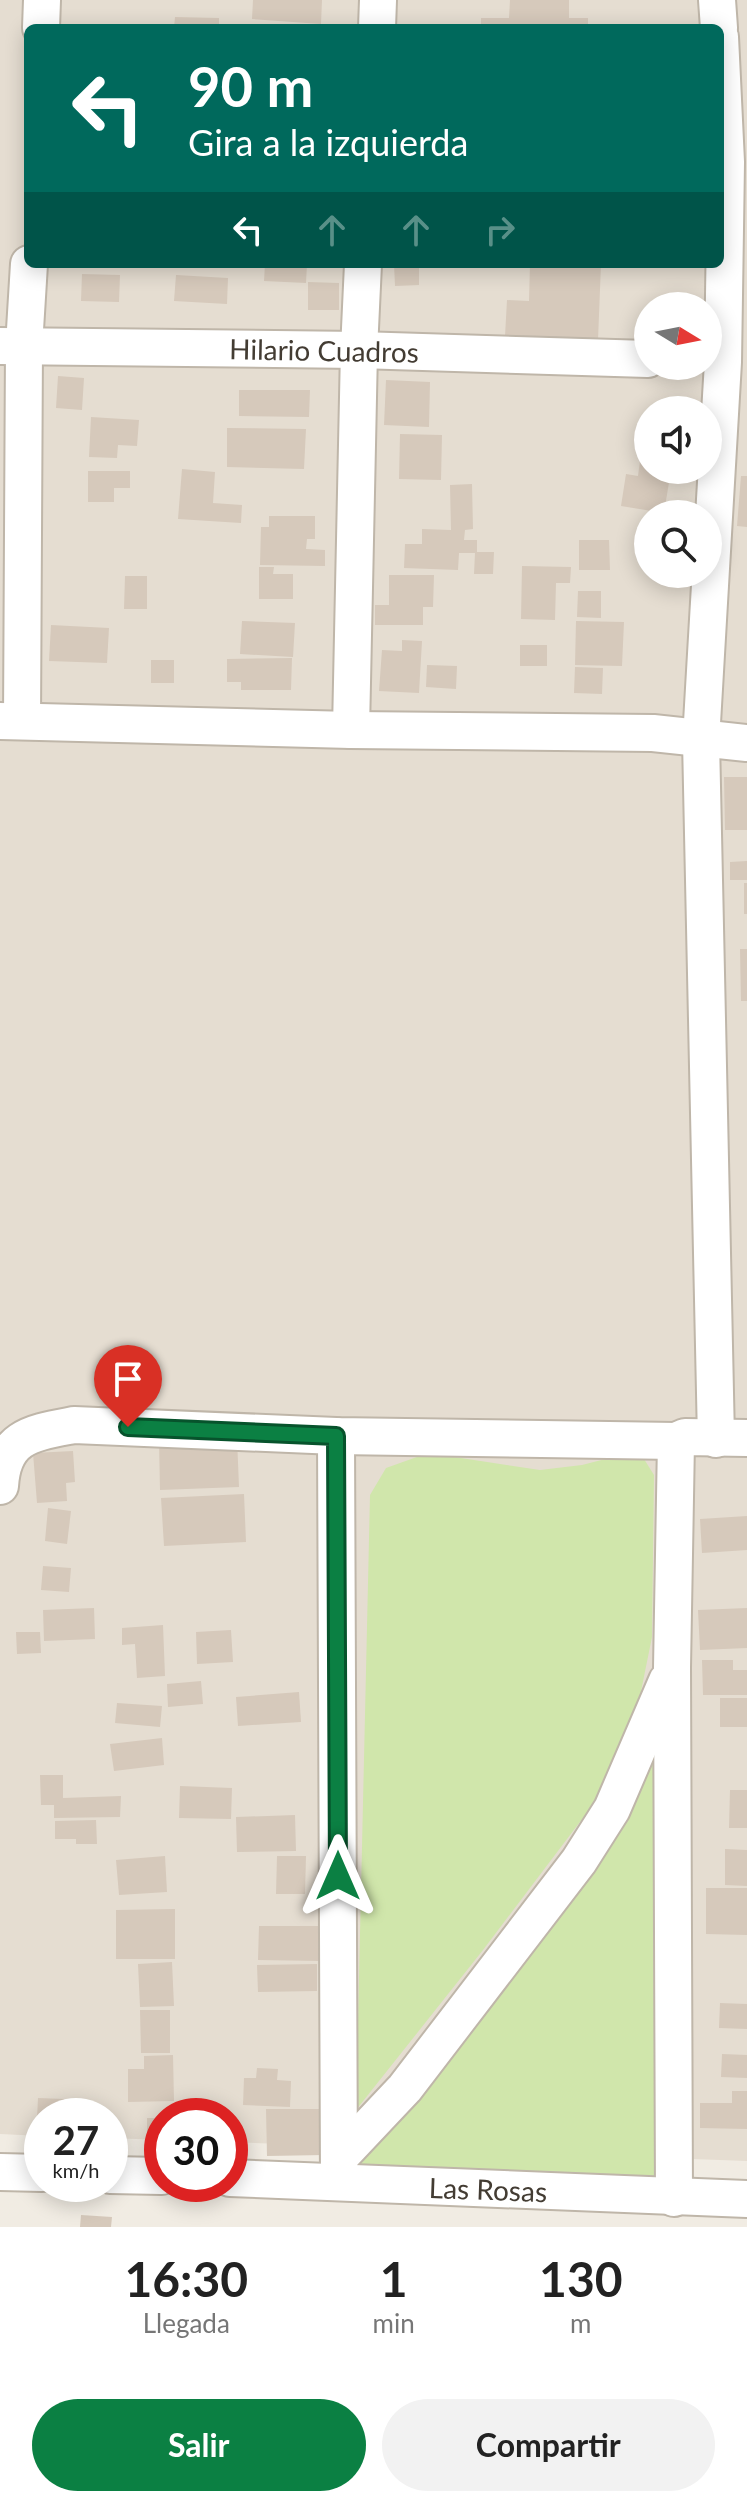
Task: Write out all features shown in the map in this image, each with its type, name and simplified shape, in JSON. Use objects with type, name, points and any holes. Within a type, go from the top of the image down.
[{"type":"street","points":[[41,24],[42,0]]},
{"type":"street","points":[[377,24],[378,0]]},
{"type":"street","points":[[717,0],[719,24]]},
{"type":"street","points":[[0,1486],[1,1466],[11,1448],[33,1433],[74,1425],[336,1436],[676,1441],[685,1437],[732,1438],[701,740],[726,362],[724,120]]},
{"type":"street","points":[[28,268],[12,346],[11,721],[351,730],[653,733],[747,743]]},
{"type":"street","points":[[351,730],[363,268]]},
{"type":"street","name":"Hilario Cuadros","points":[[12,346],[359,350],[634,359]]},
{"type":"street","points":[[336,1436],[339,2170]]},
{"type":"street","points":[[674,2198],[672,1668],[676,1441]]},
{"type":"street","points":[[339,2170],[579,1861],[612,1809],[672,1668]]},
{"type":"street","name":"Las Rosas","points":[[248,2177],[339,2170],[404,2187],[747,2199]]},
{"type":"street","points":[[0,2172],[24,2173]]},
{"type":"shaded area","points":[[0,0],[747,0],[747,2161],[248,2143],[248,2098],[144,2098],[144,2139],[128,2139],[128,2098],[24,2098],[24,2135],[0,2134]]},
{"type":"green space","points":[[428,1453],[540,1470],[582,1465],[621,1455],[644,1459],[654,1475],[652,1637],[637,1711],[595,1802],[356,2110],[370,1495],[386,1468]]},
{"type":"green space","points":[[661,1734],[657,2182],[356,2172],[360,2159]]},
{"type":"building","points":[[253,0],[322,0],[321,24],[252,19]]},
{"type":"building","points":[[510,0],[569,0],[569,18],[588,18],[588,24],[481,24],[481,18],[509,18]]},
{"type":"building","points":[[175,17],[219,18],[219,24],[174,24]]},
{"type":"building","points":[[265,268],[307,268],[306,283],[264,281]]},
{"type":"building","points":[[394,268],[419,268],[419,285],[395,286]]},
{"type":"building","points":[[530,268],[601,268],[598,340],[505,336],[507,300],[529,301]]},
{"type":"building","points":[[82,274],[120,275],[119,302],[81,301]]},
{"type":"building","points":[[176,275],[228,278],[227,304],[174,301]]},
{"type":"building","points":[[308,282],[339,283],[339,310],[308,310]]},
{"type":"building","points":[[58,376],[84,378],[82,410],[56,408]]},
{"type":"building","points":[[386,380],[430,382],[429,427],[384,425]]},
{"type":"building","points":[[239,390],[310,390],[309,417],[239,416]]},
{"type":"building","points":[[91,417],[139,420],[137,446],[118,445],[117,458],[89,457]]},
{"type":"building","points":[[227,428],[306,429],[304,469],[227,467]]},
{"type":"building","points":[[400,434],[442,435],[441,480],[399,479]]},
{"type":"building","points":[[182,469],[215,472],[213,503],[242,505],[241,523],[178,519]]},
{"type":"building","points":[[88,471],[130,471],[130,488],[114,488],[114,502],[88,502]]},
{"type":"building","points":[[626,474],[634,475],[634,484],[669,484],[666,500],[634,500],[634,508],[621,506]]},
{"type":"building","points":[[741,476],[747,476],[747,527],[737,526]]},
{"type":"building","points":[[472,484],[473,529],[465,530],[464,540],[477,540],[477,552],[494,552],[493,574],[474,574],[475,553],[459,553],[458,570],[404,568],[405,544],[422,544],[422,529],[451,530],[450,485]]},
{"type":"building","points":[[269,516],[315,516],[315,539],[307,539],[306,549],[325,550],[325,566],[260,565],[261,527],[269,527]]},
{"type":"building","points":[[579,540],[609,540],[610,570],[579,570]]},
{"type":"building","points":[[522,566],[571,567],[570,583],[556,583],[555,620],[521,619]]},
{"type":"building","points":[[259,567],[274,567],[273,574],[293,574],[293,599],[259,599]]},
{"type":"building","points":[[389,575],[434,575],[433,607],[423,607],[423,625],[375,625],[375,605],[389,605]]},
{"type":"building","points":[[125,576],[147,576],[147,609],[124,609]]},
{"type":"building","points":[[578,591],[601,591],[601,618],[577,617]]},
{"type":"building","points":[[242,621],[295,623],[293,657],[240,654]]},
{"type":"building","points":[[576,621],[624,622],[622,666],[575,665]]},
{"type":"building","points":[[51,625],[109,628],[107,663],[49,661]]},
{"type":"building","points":[[402,640],[422,641],[419,693],[379,691],[382,650],[402,651]]},
{"type":"building","points":[[520,645],[547,645],[547,666],[520,666]]},
{"type":"building","points":[[292,658],[291,690],[241,690],[241,682],[227,682],[227,659]]},
{"type":"building","points":[[151,660],[174,660],[174,683],[151,683]]},
{"type":"building","points":[[427,665],[457,666],[456,689],[426,687]]},
{"type":"building","points":[[575,667],[603,668],[602,694],[574,693]]},
{"type":"building","points":[[724,777],[747,777],[747,830],[725,830]]},
{"type":"building","points":[[747,861],[747,880],[730,880],[730,862]]},
{"type":"building","points":[[744,883],[747,883],[747,914],[744,914]]},
{"type":"building","points":[[740,949],[747,949],[747,1001],[741,1001]]},
{"type":"building","points":[[237,1438],[239,1487],[160,1490],[159,1440]]},
{"type":"building","points":[[73,1451],[75,1482],[66,1483],[67,1501],[37,1503],[33,1453]]},
{"type":"building","points":[[244,1494],[246,1542],[164,1546],[161,1498]]},
{"type":"building","points":[[48,1508],[71,1511],[67,1544],[45,1541]]},
{"type":"building","points":[[747,1516],[747,1550],[702,1553],[700,1519]]},
{"type":"building","points":[[43,1566],[71,1568],[69,1592],[41,1590]]},
{"type":"building","points":[[94,1608],[95,1639],[44,1641],[43,1610]]},
{"type":"building","points":[[747,1608],[747,1648],[700,1650],[698,1610]]},
{"type":"building","points":[[163,1625],[165,1676],[137,1678],[135,1644],[122,1645],[122,1628]]},
{"type":"building","points":[[231,1630],[233,1662],[197,1664],[196,1632]]},
{"type":"building","points":[[16,1632],[40,1632],[41,1653],[17,1654]]},
{"type":"building","points":[[702,1660],[733,1660],[733,1670],[747,1670],[747,1695],[703,1695]]},
{"type":"building","points":[[201,1681],[203,1704],[168,1707],[167,1684]]},
{"type":"building","points":[[299,1692],[301,1722],[238,1726],[236,1697]]},
{"type":"building","points":[[720,1698],[747,1698],[747,1727],[720,1727]]},
{"type":"building","points":[[117,1703],[162,1706],[160,1727],[115,1723]]},
{"type":"building","points":[[162,1738],[164,1765],[114,1771],[110,1744]]},
{"type":"building","points":[[40,1775],[63,1775],[63,1798],[121,1796],[120,1817],[54,1818],[54,1805],[41,1805]]},
{"type":"building","points":[[180,1786],[232,1788],[231,1819],[179,1818]]},
{"type":"building","points":[[730,1790],[747,1790],[747,1828],[729,1828]]},
{"type":"building","points":[[295,1815],[296,1851],[237,1852],[236,1817]]},
{"type":"building","points":[[96,1820],[97,1844],[76,1844],[76,1839],[55,1839],[55,1821]]},
{"type":"building","points":[[725,1849],[747,1850],[747,1886],[725,1885]]},
{"type":"building","points":[[165,1856],[167,1892],[119,1895],[116,1860]]},
{"type":"building","points":[[277,1856],[306,1856],[305,1894],[276,1894]]},
{"type":"building","points":[[706,1888],[747,1888],[747,1935],[706,1934]]},
{"type":"building","points":[[175,1909],[175,1959],[116,1959],[116,1910]]},
{"type":"building","points":[[259,1926],[323,1926],[322,1961],[258,1960]]},
{"type":"building","points":[[172,1962],[174,2006],[140,2007],[138,1964]]},
{"type":"building","points":[[317,1964],[317,1991],[258,1992],[257,1965]]},
{"type":"building","points":[[720,2003],[747,2004],[747,2029],[719,2028]]},
{"type":"building","points":[[140,2010],[170,2010],[170,2053],[141,2053]]},
{"type":"building","points":[[722,2054],[747,2055],[747,2078],[721,2077]]},
{"type":"building","points":[[173,2055],[174,2098],[144,2098],[144,2102],[128,2102],[128,2069],[144,2069],[144,2056]]},
{"type":"building","points":[[257,2068],[278,2069],[277,2080],[291,2081],[290,2107],[248,2105],[248,2098],[243,2098],[244,2078],[256,2078]]},
{"type":"building","points":[[732,2091],[747,2091],[747,2129],[700,2128],[700,2103],[732,2103]]},
{"type":"building","points":[[266,2109],[323,2109],[324,2155],[267,2156]]},
{"type":"building","points":[[81,2215],[112,2217],[111,2227],[80,2227]]},
{"type":"route","points":[[128,1427],[336,1436],[338,1876]]}]
